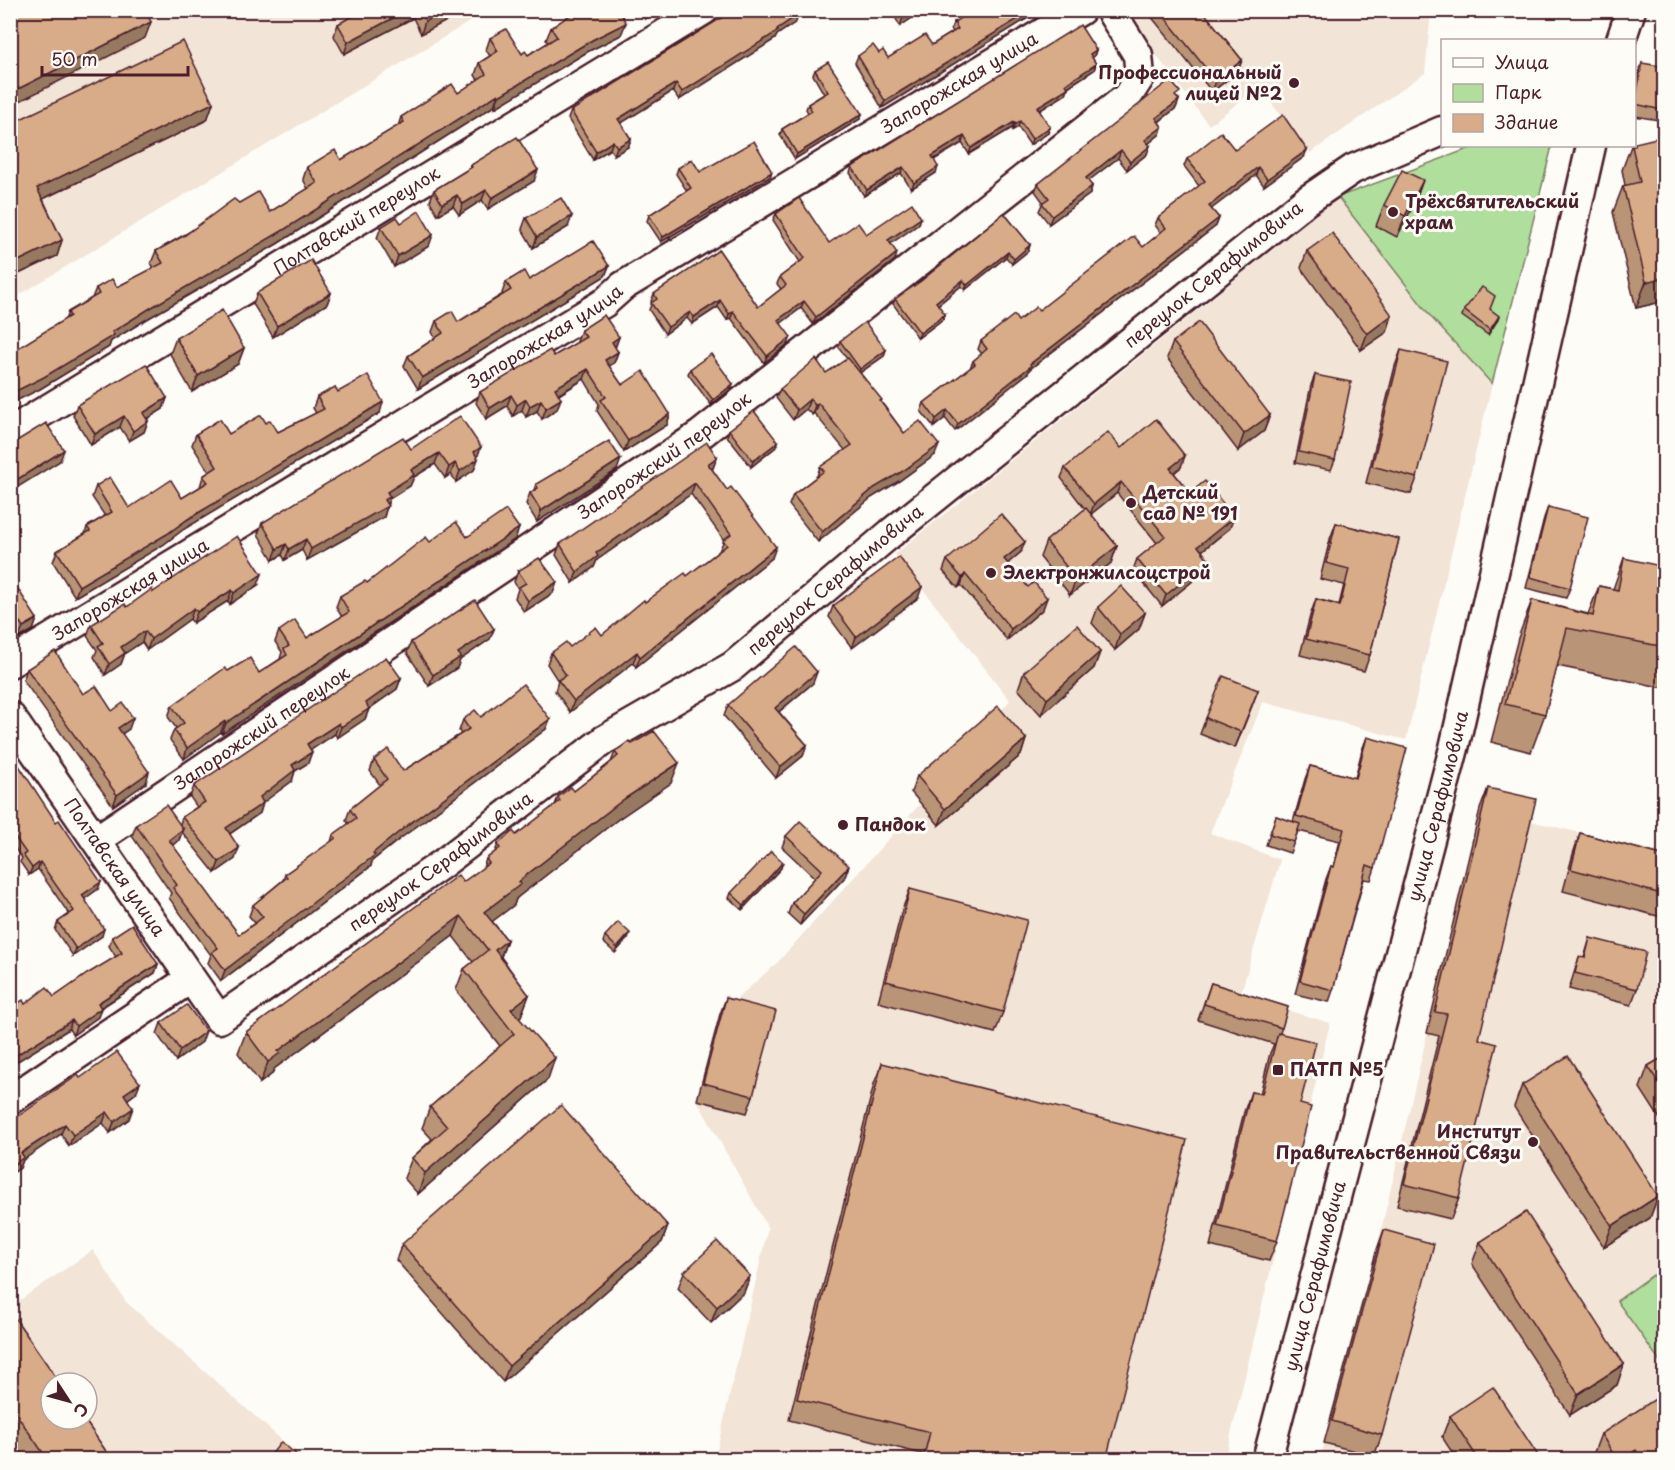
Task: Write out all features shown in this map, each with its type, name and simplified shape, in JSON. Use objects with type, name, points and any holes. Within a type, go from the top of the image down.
[{"type":"street","name":"Полтавский переулок","points":[[10,432],[704,10]]},
{"type":"street","name":"Запорожская улица","points":[[10,663],[604,303],[623,286],[1081,10]]},
{"type":"street","name":"Запорожский переулок","points":[[96,840],[701,434],[1127,97],[1140,77],[1138,55],[1110,10]]},
{"type":"street","points":[[1621,39],[1631,10]]},
{"type":"street","name":"переулок Серафимовича","points":[[219,1019],[442,864],[604,740],[733,666],[891,533],[1306,201],[1353,169],[1441,132]]},
{"type":"street","name":"улица Серафимовича","points":[[1267,1460],[1454,748],[1591,147]]},
{"type":"street","name":"Полтавская улица","points":[[10,716],[219,1019]]},
{"type":"street","points":[[10,1100],[190,979]]},
{"type":"shaded area","points":[[11,11],[487,11],[11,300]]},
{"type":"shaded area","name":"Профессиональный лицей №2","points":[[1123,11],[1431,11],[1425,73],[1310,153],[1259,87],[1209,125]]},
{"type":"shaded area","points":[[1338,197],[1431,317],[1492,384],[1406,740],[1263,702],[1210,833],[1280,860],[1240,996],[1330,1023],[1225,1459],[715,1459],[768,1228],[697,1100],[720,1014],[778,962],[920,804],[911,792],[992,722],[1010,700],[895,554]]},
{"type":"shaded area","name":"Институт Правительственной Связи","points":[[1480,809],[1664,853],[1664,1459],[1320,1460],[1376,1252]]},
{"type":"shaded area","points":[[93,1250],[126,1302],[303,1459],[11,1459],[10,1307]]},
{"type":"green space","points":[[1473,147],[1552,147],[1492,384],[1431,317],[1338,197]]},
{"type":"green space","points":[[1653,1275],[1664,1291],[1664,1367],[1617,1301]]},
{"type":"building","points":[[10,10],[145,10],[151,22],[10,93]]},
{"type":"building","points":[[364,10],[408,10],[348,42],[338,24]]},
{"type":"building","points":[[420,10],[447,10],[425,21]]},
{"type":"building","points":[[576,10],[619,10],[626,23],[592,40],[499,96],[498,94],[282,231],[112,332],[114,335],[44,377],[10,394],[10,353],[70,316],[68,312],[99,294],[96,288],[112,279],[117,287],[163,263],[156,251],[185,235],[234,199],[239,203],[258,192],[270,212],[317,183],[307,167],[335,150],[341,160],[404,122],[401,117],[452,84],[458,93],[486,74],[479,63],[498,51],[490,38],[506,29],[522,54],[525,51],[528,55],[557,37],[551,28]]},
{"type":"building","points":[[734,10],[796,10],[799,14],[777,29],[778,31],[682,92],[676,83],[618,119],[631,139],[617,147],[613,141],[596,152],[571,111]]},
{"type":"building","points":[[901,10],[911,10],[904,15]]},
{"type":"building","points":[[973,10],[1032,10],[885,101],[858,56],[873,45],[879,53],[883,50],[888,58],[925,35],[932,45],[958,29],[954,22]]},
{"type":"building","points":[[1159,10],[1202,10],[1242,60],[1216,81]]},
{"type":"building","points":[[1080,25],[1096,50],[1090,54],[1096,64],[1066,84],[1068,88],[1037,107],[1050,127],[1032,139],[1020,121],[1015,124],[1014,122],[971,148],[964,136],[932,156],[938,167],[914,183],[903,167],[867,190],[852,167]]},
{"type":"building","points":[[183,41],[213,103],[37,188],[62,240],[10,265],[10,226],[15,224],[10,214],[10,124]]},
{"type":"building","points":[[828,62],[862,114],[797,154],[782,129],[812,111],[808,104],[828,92],[815,70]]},
{"type":"building","points":[[1642,63],[1665,67],[1665,99],[1662,110],[1636,104]]},
{"type":"building","points":[[1170,80],[1180,92],[1175,96],[1179,100],[1156,118],[1162,127],[1145,140],[1150,146],[1130,162],[1121,150],[1086,178],[1092,186],[1052,216],[1042,203],[1049,198],[1038,184]]},
{"type":"building","points":[[1283,115],[1307,150],[1267,179],[1258,167],[1209,206],[1219,218],[1030,364],[1031,366],[958,424],[947,410],[936,419],[924,403],[975,364],[973,361],[987,349],[981,341],[1014,315],[1018,321],[1036,307],[1039,310],[1134,236],[1143,247],[1166,228],[1158,218],[1205,181],[1187,159],[1221,132],[1235,150]]},
{"type":"building","points":[[1665,136],[1665,277],[1646,282],[1623,186],[1640,182],[1632,147],[1636,147],[1636,143]]},
{"type":"building","points":[[517,137],[538,170],[492,198],[486,190],[463,204],[457,195],[442,204],[434,190]]},
{"type":"building","points":[[754,141],[772,172],[663,237],[649,215],[691,188],[678,168],[692,159],[700,172]]},
{"type":"building","points":[[1402,170],[1423,180],[1405,216],[1384,205]]},
{"type":"building","points":[[561,198],[572,216],[537,237],[526,218]]},
{"type":"building","points":[[799,198],[829,243],[858,223],[866,234],[912,203],[921,218],[888,240],[897,253],[816,317],[804,301],[778,320],[791,337],[767,356],[733,311],[729,314],[720,300],[694,317],[690,312],[668,327],[651,303],[657,299],[654,294],[719,250],[758,307],[786,285],[780,277],[805,258],[776,214]]},
{"type":"building","points":[[419,211],[433,235],[398,256],[381,227],[397,217],[401,223]]},
{"type":"building","points":[[1004,213],[1030,245],[1014,259],[1008,252],[967,285],[963,280],[936,302],[945,314],[920,333],[895,299],[921,281]]},
{"type":"building","points":[[1332,233],[1392,315],[1367,334],[1307,251]]},
{"type":"building","points":[[593,241],[609,266],[422,378],[408,356],[443,333],[436,321],[452,311],[458,322],[511,290],[506,282],[524,271],[529,280]]},
{"type":"building","points":[[311,260],[331,293],[277,326],[257,293]]},
{"type":"building","points":[[1482,287],[1495,296],[1490,309],[1499,316],[1490,330],[1464,310]]},
{"type":"building","points":[[222,310],[244,348],[198,376],[176,338]]},
{"type":"building","points":[[604,315],[619,337],[612,342],[618,352],[605,360],[622,385],[643,371],[670,414],[628,441],[601,400],[606,397],[588,369],[555,388],[561,399],[546,408],[541,400],[530,406],[526,399],[517,405],[511,395],[490,408],[480,392],[550,350],[554,356],[586,337],[581,330]]},
{"type":"building","points":[[865,322],[886,350],[860,369],[840,341]]},
{"type":"building","points":[[1199,322],[1270,415],[1244,434],[1173,342]]},
{"type":"building","points":[[1401,350],[1447,361],[1417,478],[1372,466]]},
{"type":"building","points":[[711,354],[733,384],[713,400],[690,369]]},
{"type":"building","points":[[848,358],[882,400],[880,401],[904,433],[920,421],[939,445],[903,471],[874,488],[822,532],[793,495],[824,471],[820,467],[852,445],[818,403],[815,405],[810,399],[797,410],[780,389],[816,359],[826,373]]},
{"type":"building","points":[[146,364],[167,398],[143,413],[148,421],[133,431],[124,416],[95,434],[77,405]]},
{"type":"building","points":[[368,375],[383,402],[79,586],[57,551],[90,531],[87,527],[112,512],[96,486],[110,477],[129,508],[171,480],[182,498],[208,482],[203,476],[217,467],[196,434],[220,419],[229,434],[261,415],[266,423],[270,420],[278,432],[324,409],[317,397],[335,387],[338,392]]},
{"type":"building","points":[[1315,375],[1351,382],[1335,460],[1299,452]]},
{"type":"building","points":[[754,411],[778,442],[753,461],[729,430]]},
{"type":"building","points":[[460,416],[481,447],[474,452],[478,459],[460,471],[455,463],[449,467],[439,453],[411,470],[414,475],[387,492],[390,497],[384,500],[388,506],[311,549],[306,539],[289,549],[286,544],[277,549],[262,523],[403,437],[411,449]]},
{"type":"building","points":[[1156,419],[1185,456],[1170,468],[1190,493],[1205,481],[1234,517],[1198,546],[1209,560],[1166,595],[1137,559],[1165,536],[1121,482],[1094,504],[1065,468],[1108,432],[1121,448]]},
{"type":"building","points":[[46,423],[64,450],[10,484],[10,445]]},
{"type":"building","points":[[609,441],[621,459],[541,511],[530,493],[538,488],[536,484]]},
{"type":"building","points":[[707,442],[717,457],[708,464],[727,490],[731,487],[776,547],[640,657],[637,652],[574,701],[558,680],[566,675],[551,653],[566,642],[570,647],[596,627],[602,635],[644,600],[645,602],[685,573],[687,576],[727,545],[723,540],[731,534],[695,483],[596,553],[598,556],[577,572],[560,544]]},
{"type":"building","points":[[1548,507],[1588,517],[1570,588],[1530,577]]},
{"type":"building","points":[[1086,508],[1117,546],[1076,579],[1046,541]]},
{"type":"building","points":[[506,510],[519,528],[226,723],[225,721],[187,748],[174,730],[184,723],[172,706],[225,668],[228,671],[250,658],[259,673],[287,655],[284,649],[289,646],[279,631],[295,620],[307,638],[349,612],[340,596],[365,581],[367,583],[426,537],[430,542],[456,522],[467,537]]},
{"type":"building","points":[[1001,514],[1025,542],[1004,559],[1028,587],[1034,582],[1047,598],[1011,629],[965,574],[962,578],[947,560]]},
{"type":"building","points":[[1336,523],[1399,539],[1370,655],[1306,639],[1316,599],[1340,606],[1349,569],[1326,563]]},
{"type":"building","points":[[237,536],[262,574],[234,593],[232,590],[197,612],[194,608],[151,639],[145,631],[121,647],[125,653],[109,664],[98,646],[103,643],[91,625],[125,604],[127,607],[152,589],[153,592]]},
{"type":"building","points":[[899,557],[922,587],[856,637],[833,606]]},
{"type":"building","points":[[539,558],[557,582],[528,601],[519,587],[526,583],[518,571]]},
{"type":"building","points":[[1624,558],[1665,567],[1658,598],[1665,599],[1665,647],[1567,628],[1545,714],[1505,704],[1532,600],[1593,616],[1599,586],[1618,590]]},
{"type":"building","points":[[11,578],[37,619],[23,627],[20,622],[10,628]]},
{"type":"building","points":[[1121,586],[1145,613],[1120,634],[1098,607]]},
{"type":"building","points":[[475,600],[494,629],[458,653],[461,657],[433,675],[411,642]]},
{"type":"building","points":[[1077,625],[1100,652],[1047,699],[1024,672]]},
{"type":"building","points":[[796,647],[817,672],[775,708],[807,745],[780,767],[728,705]]},
{"type":"building","points":[[55,651],[83,694],[96,686],[112,711],[123,703],[133,718],[118,728],[149,772],[117,795],[27,669]]},
{"type":"building","points":[[386,657],[401,678],[366,703],[369,709],[341,727],[339,723],[307,744],[312,752],[292,765],[295,770],[260,797],[263,803],[226,828],[239,848],[219,862],[182,817],[205,802],[194,786]]},
{"type":"building","points":[[1223,676],[1258,690],[1241,732],[1206,718]]},
{"type":"building","points":[[523,684],[550,719],[405,827],[373,853],[375,855],[225,970],[212,952],[218,948],[173,888],[177,885],[136,825],[166,805],[183,829],[169,840],[239,935],[263,917],[253,905],[287,877],[285,874],[336,838],[333,835],[356,818],[350,809],[387,779],[374,760],[388,749],[403,771],[469,729],[463,720],[475,710],[481,717]]},
{"type":"building","points":[[998,706],[1026,739],[945,809],[917,776]]},
{"type":"building","points":[[654,731],[679,763],[624,799],[525,876],[519,882],[521,884],[484,912],[507,940],[495,950],[529,995],[511,1009],[555,1058],[425,1173],[412,1158],[447,1127],[430,1107],[514,1034],[464,969],[488,950],[461,916],[278,1051],[280,1053],[268,1062],[246,1032],[458,875],[463,882],[489,863],[486,859],[500,848],[498,844],[513,831],[516,835],[560,801],[558,797],[571,787],[574,791],[604,768],[618,756],[615,752],[629,741],[632,744]]},
{"type":"building","points":[[1367,737],[1407,748],[1375,868],[1367,865],[1333,990],[1300,981],[1331,866],[1334,867],[1344,829],[1296,816],[1310,766],[1356,778]]},
{"type":"building","points":[[10,752],[56,822],[59,820],[101,882],[82,895],[104,929],[76,949],[58,922],[74,911],[40,862],[32,868],[23,855],[26,853],[10,830]]},
{"type":"building","points":[[1488,788],[1536,799],[1479,1039],[1497,1044],[1459,1198],[1404,1184],[1447,1014],[1435,1012]]},
{"type":"building","points":[[1276,816],[1300,824],[1294,842],[1270,834]]},
{"type":"building","points":[[800,821],[849,866],[804,914],[792,903],[822,870],[786,836]]},
{"type":"building","points":[[1580,833],[1665,856],[1665,895],[1571,869]]},
{"type":"building","points":[[771,851],[783,862],[744,905],[731,893]]},
{"type":"building","points":[[910,889],[1027,920],[1003,1012],[886,981]]},
{"type":"building","points":[[618,922],[630,933],[617,948],[605,936]]},
{"type":"building","points":[[132,924],[158,964],[98,1003],[101,1008],[76,1026],[72,1020],[10,1059],[10,1017],[12,1016],[10,1008],[23,1000],[25,1004],[47,987],[54,997],[122,953],[112,937]]},
{"type":"building","points":[[1590,938],[1646,952],[1637,989],[1575,973],[1579,957],[1585,958]]},
{"type":"building","points":[[1211,983],[1288,1007],[1282,1028],[1204,1004]]},
{"type":"building","points":[[726,998],[776,1011],[753,1096],[703,1083]]},
{"type":"building","points":[[187,1005],[206,1031],[180,1050],[161,1023]]},
{"type":"building","points":[[1278,1033],[1316,1042],[1300,1104],[1311,1107],[1277,1241],[1217,1226],[1251,1092],[1262,1094]]},
{"type":"building","points":[[117,1052],[140,1083],[124,1094],[133,1108],[114,1122],[107,1112],[73,1135],[65,1124],[21,1153],[24,1157],[10,1167],[10,1122],[78,1075],[80,1078]]},
{"type":"building","points":[[1568,1056],[1658,1196],[1612,1226],[1522,1085]]},
{"type":"building","points":[[1665,1056],[1665,1093],[1648,1066]]},
{"type":"building","points":[[882,1063],[1187,1140],[1106,1460],[923,1460],[930,1432],[797,1399]]},
{"type":"building","points":[[561,1105],[668,1226],[509,1366],[402,1244]]},
{"type":"building","points":[[1526,1212],[1624,1364],[1578,1394],[1480,1242]]},
{"type":"building","points":[[1384,1230],[1434,1244],[1382,1435],[1332,1421]]},
{"type":"building","points":[[717,1241],[750,1276],[717,1307],[684,1272]]},
{"type":"building","points":[[10,1311],[52,1371],[39,1371],[39,1431],[92,1431],[112,1460],[48,1460],[10,1405]]},
{"type":"building","points":[[1493,1387],[1541,1460],[1479,1460],[1450,1416]]},
{"type":"building","points":[[1663,1394],[1665,1397],[1665,1460],[1641,1460],[1636,1450],[1621,1460],[1617,1460],[1601,1434]]},
{"type":"building","points":[[281,1442],[303,1460],[267,1460]]},
{"type":"place","name":"Профессиональный лицей №2","points":[[1294,83]]},
{"type":"place","name":"Трёхсвятительский храм","points":[[1393,212]]},
{"type":"place","name":"Детский сад № 191","points":[[1131,503]]},
{"type":"place","name":"Электронжилсоцстрой","points":[[991,573]]},
{"type":"place","name":"Пандок","points":[[843,825]]},
{"type":"place","name":"ПАТП №5","points":[[1278,1070]]},
{"type":"place","name":"Институт Правительственной Связи","points":[[1533,1142]]}]
